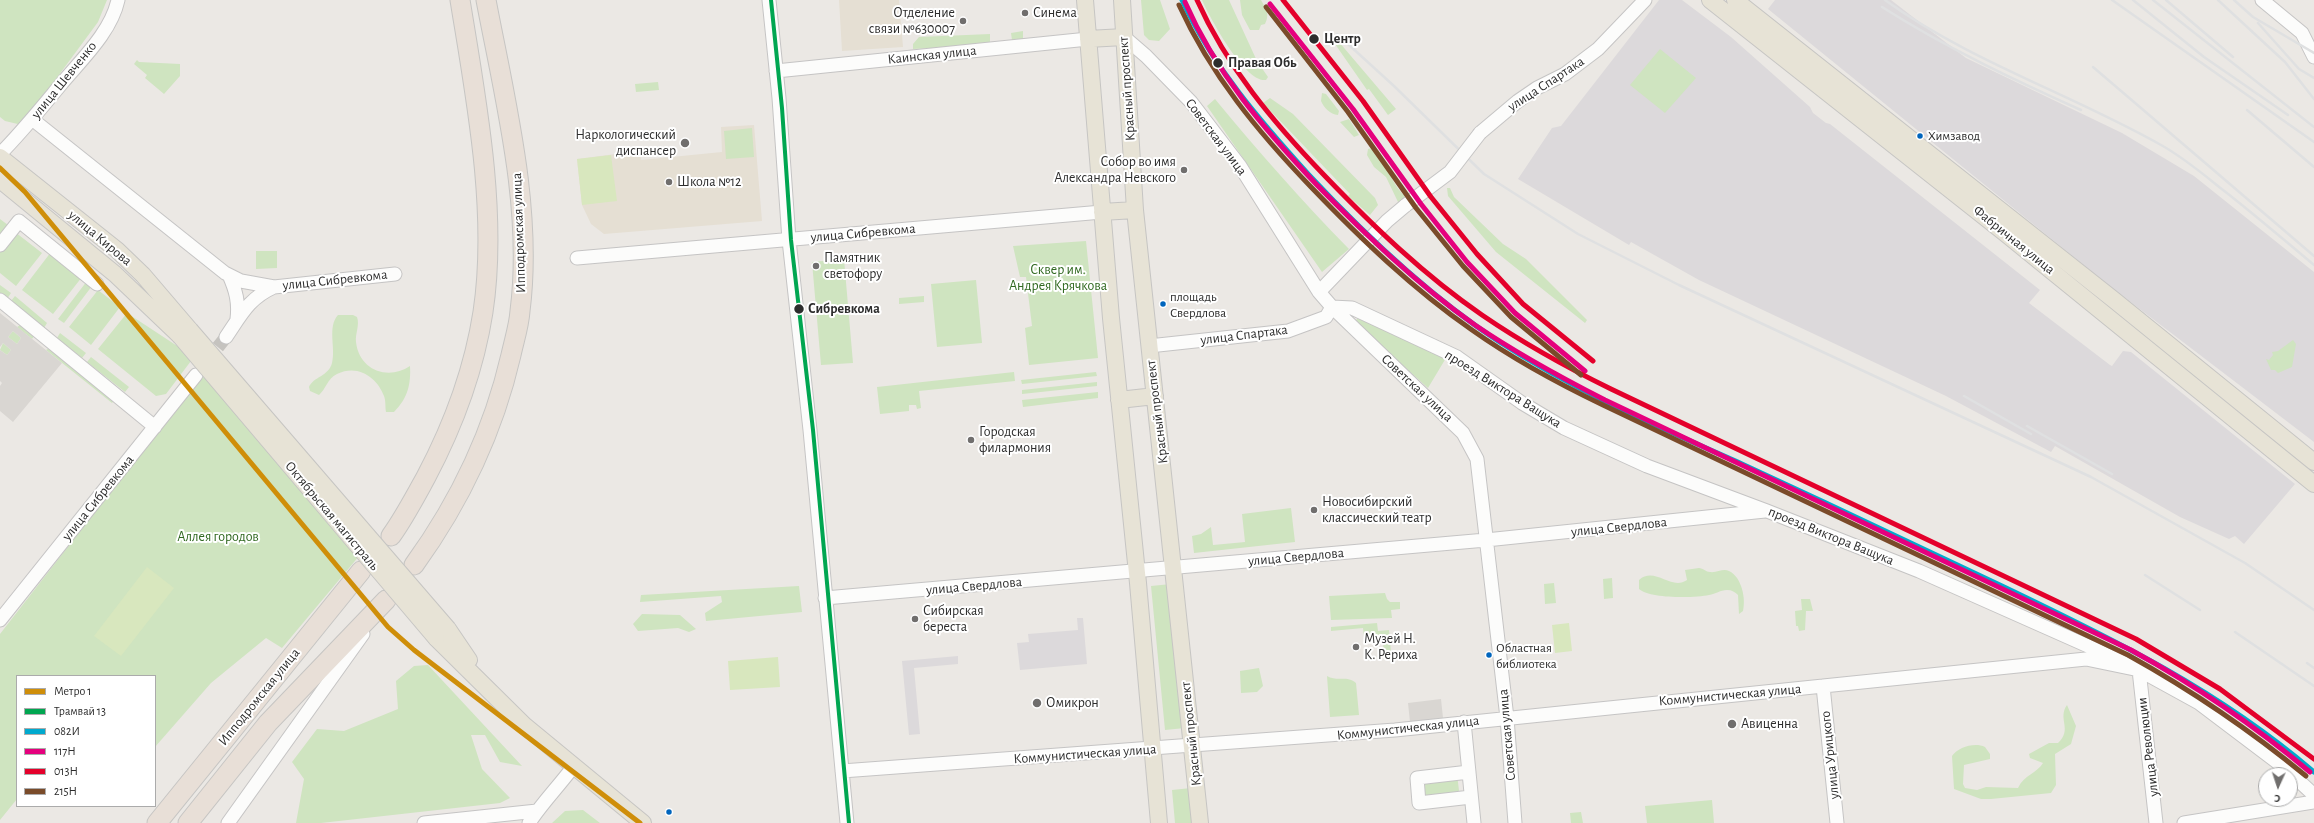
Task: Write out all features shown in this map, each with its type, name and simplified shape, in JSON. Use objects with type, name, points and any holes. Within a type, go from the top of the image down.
[{"type":"highway","points":[[391,536],[401,522],[439,452],[467,379],[478,338],[485,289],[487,257],[479,115],[460,0]]},
{"type":"highway","name":"Ипподромская улица","points":[[414,565],[440,528],[476,462],[499,403],[520,312],[522,258],[519,190],[486,0]]},
{"type":"highway","points":[[479,115],[506,110]]},
{"type":"highway","name":"Ипподромская улица","points":[[157,823],[361,571]]},
{"type":"highway","name":"Ипподромская улица","points":[[188,823],[268,723],[386,600]]},
{"type":"main road","points":[[1085,0],[1102,212],[1119,400],[1137,572],[1159,823]]},
{"type":"main road","name":"Красный проспект","points":[[1122,0],[1135,210],[1200,823]]},
{"type":"main road","name":"Фабричная улица","points":[[1710,0],[2081,294],[2314,484]]},
{"type":"main road","name":"Фабричная улица","points":[[1735,0],[2102,290],[2314,462]]},
{"type":"main road","points":[[1088,39],[1124,37]]},
{"type":"main road","name":"улица Кирова","points":[[0,155],[117,250],[143,276],[185,333]]},
{"type":"main road","name":"улица Кирова","points":[[0,180],[185,333]]},
{"type":"main road","points":[[1102,212],[1135,210]]},
{"type":"main road","name":"Октябрьская магистраль","points":[[185,333],[490,690],[524,725],[573,767],[644,823]]},
{"type":"main road","points":[[1119,400],[1155,396]]},
{"type":"street","name":"улица Шевченко","points":[[0,155],[94,45],[108,24],[118,0]]},
{"type":"street","points":[[769,0],[789,240],[810,430],[847,823]]},
{"type":"street","name":"улица Спартака","points":[[1319,292],[1387,221],[1450,172],[1480,133],[1518,101],[1565,74],[1598,49],[1645,0]]},
{"type":"street","points":[[2262,0],[2302,33],[2314,57]]},
{"type":"street","name":"Советская улица","points":[[1124,37],[1146,56],[1191,102],[1235,160],[1319,292],[1332,307],[1463,433],[1477,459],[1506,718],[1516,823]]},
{"type":"street","name":"Каинская улица","points":[[776,71],[1088,39]]},
{"type":"street","points":[[32,119],[229,275],[241,281],[274,287]]},
{"type":"street","points":[[0,245],[32,206]]},
{"type":"street","name":"улица Сибревкома","points":[[577,258],[1102,212]]},
{"type":"street","points":[[19,222],[97,284]]},
{"type":"street","name":"улица Сибревкома","points":[[226,337],[259,294],[274,287],[395,274]]},
{"type":"street","points":[[229,275],[237,293],[239,305],[237,321]]},
{"type":"street","points":[[0,300],[154,428]]},
{"type":"street","name":"улица Спартака","points":[[1149,346],[1288,331],[1326,317],[1332,307]]},
{"type":"street","name":"проезд Виктора Ващука","points":[[1332,307],[1352,308],[1457,357],[1522,402],[1571,431],[1647,466],[1767,511],[1918,571],[2139,670],[2199,703],[2285,768],[2314,795]]},
{"type":"street","name":"улица Сибревкома","points":[[0,620],[196,375]]},
{"type":"street","name":"улица Свердлова","points":[[825,598],[1173,569],[1486,540],[1767,511]]},
{"type":"street","points":[[228,823],[321,696],[386,600]]},
{"type":"street","name":"Коммунистическая улица","points":[[842,771],[1153,750],[1464,722],[2086,659],[2139,670]]},
{"type":"street","name":"улица Революции","points":[[2139,670],[2156,823]]},
{"type":"street","name":"улица Урицкого","points":[[1823,686],[1837,823]]},
{"type":"street","points":[[1464,722],[1474,823]]},
{"type":"street","points":[[529,823],[537,811],[556,791],[573,767]]},
{"type":"street","points":[[1469,772],[1417,778],[1419,803],[1471,797]]},
{"type":"street","points":[[2184,823],[2314,802]]},
{"type":"street","points":[[424,823],[537,811]]},
{"type":"shaded area","points":[[839,0],[899,0],[903,47],[842,51]]},
{"type":"shaded area","points":[[1659,0],[1682,0],[1731,37],[1810,107],[1813,113],[1826,123],[1830,124],[2040,290],[2029,303],[2110,365],[2112,366],[2123,351],[2131,352],[2295,484],[2244,544],[2235,536],[2229,539],[2180,517],[2055,446],[2051,452],[1946,396],[1699,280],[1631,242],[1629,245],[1518,179],[1552,128],[1561,126]]},
{"type":"shaded area","points":[[1775,0],[1891,0],[1966,58],[2122,133],[2194,176],[2314,272],[2314,442],[2107,284],[1768,9]]},
{"type":"shaded area","name":"Школа №12","points":[[754,125],[762,221],[604,234],[591,224],[582,205],[577,159],[639,151],[641,160],[722,152],[721,127]]},
{"type":"shaded area","points":[[0,313],[62,363],[13,422],[0,411],[0,386],[2,383],[0,381],[0,350],[7,355],[11,350],[3,343],[0,347]],"holes":[[[13,331],[21,338],[17,344],[8,337]]]},
{"type":"shaded area","points":[[1077,618],[1083,618],[1087,664],[1020,670],[1017,643],[1029,642],[1028,634],[1078,630]]},
{"type":"shaded area","points":[[958,656],[958,664],[914,668],[920,734],[909,735],[902,661]]},
{"type":"shaded area","points":[[1441,699],[1443,718],[1410,722],[1408,703]]},
{"type":"green space","points":[[0,0],[107,0],[98,22],[22,125],[5,121],[0,117]]},
{"type":"green space","points":[[1141,0],[1160,0],[1170,29],[1159,41],[1149,40],[1144,35]]},
{"type":"green space","points":[[1202,0],[1229,0],[1257,61],[1268,77],[1266,80],[1258,78],[1248,71],[1239,61],[1212,21]]},
{"type":"green space","points":[[1240,0],[1261,0],[1267,11],[1267,17],[1265,24],[1261,25],[1259,30],[1250,30],[1242,15]]},
{"type":"green space","points":[[1023,31],[1023,39],[1012,40],[1011,33]]},
{"type":"green space","points":[[990,34],[990,45],[913,49],[913,44],[919,37]]},
{"type":"green space","points":[[1336,42],[1339,42],[1396,109],[1388,115],[1369,89],[1367,90],[1335,44]]},
{"type":"green space","points":[[1660,49],[1696,78],[1665,113],[1630,85]]},
{"type":"green space","points":[[137,60],[139,62],[180,64],[180,76],[164,94],[145,78],[147,75],[134,64]]},
{"type":"green space","points":[[658,82],[659,90],[636,92],[635,84]]},
{"type":"green space","points":[[1322,93],[1326,94],[1339,111],[1338,115],[1330,112],[1324,106],[1321,101]]},
{"type":"green space","points":[[1270,98],[1293,114],[1375,198],[1378,205],[1370,215],[1348,196],[1350,194],[1263,103]]},
{"type":"green space","points":[[1215,99],[1280,176],[1349,249],[1322,272],[1207,106]]},
{"type":"green space","points":[[1349,119],[1359,135],[1354,137],[1340,122]]},
{"type":"green space","points":[[752,128],[754,157],[726,159],[724,131]]},
{"type":"green space","points":[[1372,148],[1382,160],[1396,185],[1405,196],[1401,202],[1398,202],[1386,177],[1374,167],[1367,155],[1368,149]]},
{"type":"green space","points":[[611,155],[617,201],[582,205],[577,159]]},
{"type":"green space","points":[[1447,188],[1450,188],[1454,197],[1503,244],[1526,259],[1587,320],[1585,323],[1496,252],[1448,196]]},
{"type":"green space","points":[[0,219],[8,225],[0,235]]},
{"type":"green space","points":[[15,232],[42,253],[16,286],[0,273],[0,251]]},
{"type":"green space","name":"Сквер им. Андрея Крячкова","points":[[1086,241],[1098,358],[1029,365],[1025,328],[1032,326],[1026,277],[1020,277],[1013,246]]},
{"type":"green space","points":[[256,251],[277,251],[277,268],[256,269]]},
{"type":"green space","points":[[51,252],[82,277],[53,314],[22,290]]},
{"type":"green space","points":[[844,259],[853,363],[821,365],[812,262]]},
{"type":"green space","points":[[976,280],[982,343],[937,347],[931,284]]},
{"type":"green space","points":[[87,281],[92,286],[64,323],[58,319]]},
{"type":"green space","points":[[0,285],[11,293],[7,299],[0,293]]},
{"type":"green space","points":[[98,290],[120,307],[91,345],[69,327]]},
{"type":"green space","points":[[15,296],[47,323],[44,328],[11,301]]},
{"type":"green space","points":[[924,296],[924,302],[899,304],[899,298]]},
{"type":"green space","points":[[127,313],[194,357],[166,394],[156,396],[98,349]]},
{"type":"green space","points":[[338,315],[353,315],[357,317],[358,323],[356,342],[358,352],[369,366],[376,370],[393,373],[410,366],[408,390],[403,401],[394,412],[386,412],[385,398],[377,384],[366,374],[353,370],[345,371],[334,376],[319,395],[310,391],[309,387],[311,384],[328,371],[332,363],[332,332],[333,325]]},
{"type":"green space","points":[[1359,317],[1446,358],[1428,388],[1354,322]]},
{"type":"green space","points":[[22,324],[35,335],[32,339],[17,327]]},
{"type":"green space","points":[[13,331],[21,338],[17,344],[8,337]]},
{"type":"green space","points":[[60,333],[86,353],[82,358],[57,338]]},
{"type":"green space","points":[[2293,340],[2296,344],[2292,367],[2278,373],[2275,370],[2271,370],[2266,359],[2269,360],[2273,355],[2272,352],[2278,351]]},
{"type":"green space","points":[[3,343],[11,350],[7,355],[0,350]]},
{"type":"green space","points":[[51,347],[116,398],[112,403],[46,350]]},
{"type":"green space","points":[[91,357],[129,387],[125,392],[87,362]]},
{"type":"green space","name":"Аллея городов","points":[[220,363],[370,543],[282,648],[266,638],[211,683],[156,746],[156,675],[16,675],[16,800],[0,820],[0,634],[194,385]]},
{"type":"green space","points":[[1014,372],[1015,381],[919,391],[921,408],[917,409],[916,405],[909,405],[909,411],[880,414],[877,387]]},
{"type":"green space","points":[[1096,372],[1097,376],[1022,384],[1021,380]]},
{"type":"green space","points":[[1097,382],[1097,386],[1022,394],[1022,390]]},
{"type":"green space","points":[[1098,392],[1098,398],[1023,407],[1022,400]]},
{"type":"green space","points":[[1291,508],[1295,542],[1194,553],[1192,536],[1201,534],[1211,527],[1213,545],[1245,542],[1242,514]]},
{"type":"green space","points":[[147,567],[174,588],[121,656],[94,636]]},
{"type":"green space","points":[[1699,568],[1710,572],[1727,570],[1733,574],[1740,583],[1742,589],[1744,601],[1743,611],[1739,614],[1738,595],[1730,590],[1702,596],[1673,597],[1653,595],[1639,589],[1639,580],[1645,576],[1657,577],[1675,583],[1681,583],[1687,580],[1685,570]]},
{"type":"green space","points":[[1612,578],[1613,598],[1604,599],[1603,579]]},
{"type":"green space","points":[[1554,583],[1556,603],[1545,604],[1544,584]]},
{"type":"green space","points":[[1171,584],[1185,728],[1165,730],[1151,586]]},
{"type":"green space","points":[[799,586],[802,612],[706,621],[705,613],[722,602],[721,596],[640,602],[641,595]]},
{"type":"green space","points":[[1385,593],[1390,602],[1400,602],[1400,609],[1391,610],[1392,618],[1331,620],[1329,596]]},
{"type":"green space","points":[[1801,599],[1810,599],[1813,611],[1806,611],[1805,630],[1799,631],[1798,626],[1796,626],[1795,611],[1802,610]]},
{"type":"green space","points":[[642,614],[680,615],[696,629],[689,632],[678,628],[638,631],[633,624]]},
{"type":"green space","points":[[1377,623],[1378,631],[1389,630],[1391,652],[1384,652],[1382,636],[1364,637],[1363,628],[1331,631],[1331,627]]},
{"type":"green space","points":[[1569,623],[1572,651],[1555,653],[1552,625]]},
{"type":"green space","points":[[778,657],[780,687],[730,690],[728,661]]},
{"type":"green space","points":[[428,665],[522,766],[500,762],[485,735],[471,735],[482,769],[510,798],[500,803],[321,823],[296,823],[304,779],[292,762],[317,729],[344,731],[398,709],[396,681],[414,666]]},
{"type":"green space","points":[[1259,668],[1263,686],[1257,692],[1241,693],[1240,671]]},
{"type":"green space","points":[[1327,676],[1331,678],[1349,679],[1356,683],[1359,715],[1330,717]]},
{"type":"green space","points":[[2067,705],[2076,726],[2071,744],[2055,754],[2056,785],[2051,793],[1981,799],[1954,789],[1952,756],[1958,750],[1972,745],[1985,747],[1990,754],[1990,759],[1964,765],[1963,784],[1965,788],[1977,790],[1986,787],[2018,788],[2027,777],[2043,763],[2030,758],[2029,754],[2049,743],[2058,743],[2062,738],[2065,729],[2063,715]]},
{"type":"green space","points":[[1457,774],[1460,799],[1419,803],[1417,778]]},
{"type":"green space","points":[[1191,788],[1194,823],[1175,823],[1172,790]]},
{"type":"green space","points":[[1712,800],[1714,823],[1647,823],[1645,806]]},
{"type":"green space","points":[[583,810],[600,823],[552,823],[565,811]]},
{"type":"green space","points":[[1581,812],[1583,823],[1571,823],[1570,813]]},
{"type":"tunnel","points":[[206,362],[226,337]]},
{"type":"railway","points":[[1885,0],[1917,22],[1951,41],[2092,109],[2169,150],[2185,160],[2208,178],[2314,265]]},
{"type":"railway","points":[[2112,0],[2314,142]]},
{"type":"railway","points":[[2133,0],[2204,57],[2288,115]]},
{"type":"railway","points":[[2153,0],[2314,127]]},
{"type":"railway","points":[[2166,0],[2233,57]]},
{"type":"railway","points":[[2218,0],[2285,62],[2314,99]]},
{"type":"railway","points":[[2234,0],[2253,17],[2314,53]]},
{"type":"railway","points":[[1882,7],[1930,36],[1979,62],[2081,110]]},
{"type":"railway","points":[[2258,23],[2299,69],[2314,78]]},
{"type":"railway","points":[[1337,34],[1394,86],[1484,174],[1578,234],[1679,285],[2091,477],[2245,563],[2314,610]]},
{"type":"railway","points":[[2093,67],[2314,256]]},
{"type":"railway","points":[[2247,110],[2314,167]]},
{"type":"railway","points":[[1964,396],[2031,434]]},
{"type":"railway","points":[[2027,426],[2112,474]]},
{"type":"railway","points":[[2145,575],[2200,610]]},
{"type":"railway","points":[[2235,632],[2314,686]]},
{"type":"railway","points":[[2307,663],[2314,668]]},
{"type":"metro line","name":"1","points":[[0,168],[25,192],[388,627],[414,650],[640,823]]},
{"type":"tram line","name":"13","points":[[771,0],[782,108],[791,240],[813,430],[849,823]]},
{"type":"transit line","name":"082И","points":[[1182,0],[1194,25],[1223,71],[1255,114],[1309,175],[1375,242],[1399,264],[1447,304],[1498,341],[1587,392],[1905,540],[2044,606],[2125,647],[2203,691],[2241,716],[2314,772]]},
{"type":"transit line","name":"013Н","points":[[1197,0],[1209,25],[1237,71],[1269,114],[1305,155],[1361,213],[1419,267],[1482,315],[1545,354],[1611,389],[2136,639],[2220,689],[2314,759]]},
{"type":"transit line","name":"013Н","points":[[1283,0],[1363,101],[1431,197],[1477,254],[1523,304],[1593,361]]},
{"type":"transit line","name":"117Н","points":[[1185,2],[1197,28],[1226,76],[1278,143],[1335,204],[1373,240],[1412,276],[1475,325],[1538,364],[1605,400],[2131,650],[2155,663],[2224,706],[2310,772]]},
{"type":"transit line","name":"117Н","points":[[1270,4],[1353,109],[1421,204],[1467,262],[1515,313],[1585,371]]},
{"type":"transit line","name":"215Н","points":[[1179,5],[1192,31],[1221,79],[1254,124],[1291,166],[1349,226],[1388,263],[1429,298],[1488,341],[1536,370],[1586,397],[2128,655],[2175,682],[2220,711],[2306,776]]},
{"type":"transit line","name":"215Н","points":[[1266,7],[1348,112],[1416,208],[1463,266],[1511,317],[1581,375]]},
{"type":"place","name":"Синема","points":[[1025,13]]},
{"type":"place","name":"Отделение связи №630007","points":[[963,21]]},
{"type":"place","name":"Центр","points":[[1314,39]]},
{"type":"place","name":"Правая Обь","points":[[1218,63]]},
{"type":"place","name":"Химзавод","points":[[1920,136]]},
{"type":"place","name":"Наркологический диспансер","points":[[685,143]]},
{"type":"place","name":"Собор во имя Александра Невского","points":[[1184,170]]},
{"type":"place","name":"Школа №12","points":[[669,182]]},
{"type":"place","name":"Памятник светофору","points":[[816,266]]},
{"type":"place","name":"площадь Свердлова","points":[[1163,304]]},
{"type":"place","name":"Сибревкома","points":[[799,309]]},
{"type":"place","name":"Городская филармония","points":[[971,440]]},
{"type":"place","name":"Новосибирский классический театр","points":[[1314,510]]},
{"type":"place","name":"Сибирская береста","points":[[915,619]]},
{"type":"place","name":"Музей Н. К. Рериха","points":[[1356,647]]},
{"type":"place","name":"Областная библиотека","points":[[1489,655]]},
{"type":"place","name":"Омикрон","points":[[1037,703]]},
{"type":"place","name":"Авиценна","points":[[1732,724]]}]
